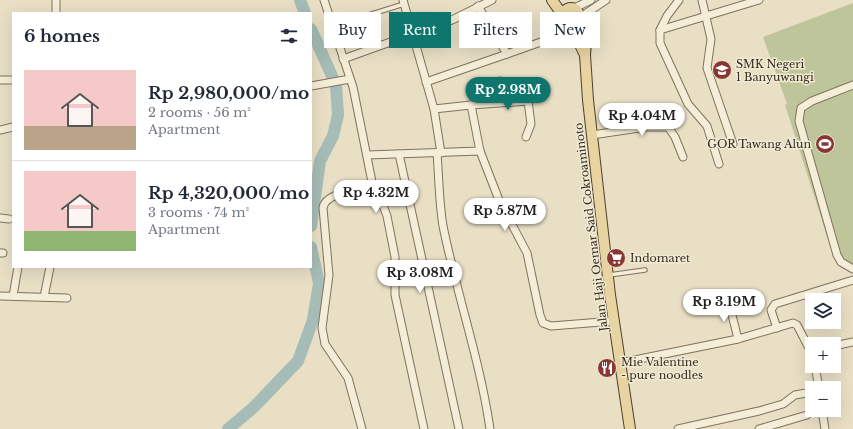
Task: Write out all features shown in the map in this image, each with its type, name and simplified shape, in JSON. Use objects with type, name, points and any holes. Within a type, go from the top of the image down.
[{"type":"main road","points":[[552,0],[565,12]]},
{"type":"main road","name":"Jalan Haji Oemar Said Cokroaminoto","points":[[560,0],[568,12]]},
{"type":"main road","name":"Jalan Haji Oemar Said Cokroaminoto","points":[[582,48],[585,56],[592,135],[608,275],[630,429]]},
{"type":"street","points":[[56,0],[56,12]]},
{"type":"street","points":[[324,0],[328,12]]},
{"type":"street","points":[[451,20],[492,0]]},
{"type":"street","points":[[578,12],[591,0]]},
{"type":"street","points":[[586,12],[606,0]]},
{"type":"street","points":[[679,0],[666,16],[660,30],[660,43],[688,104],[707,126],[719,164]]},
{"type":"street","points":[[702,0],[711,39],[707,68],[733,144]]},
{"type":"street","points":[[660,30],[759,0]]},
{"type":"street","points":[[404,2],[407,12]]},
{"type":"street","points":[[478,6],[506,54]]},
{"type":"street","points":[[426,82],[506,54],[540,35]]},
{"type":"street","points":[[344,59],[389,43]]},
{"type":"street","points":[[340,48],[367,155],[373,187],[382,203],[386,216],[395,257],[395,295],[424,429]]},
{"type":"street","points":[[418,48],[434,110],[439,153],[443,226],[475,350],[490,429]]},
{"type":"street","points":[[0,80],[12,80]]},
{"type":"street","points":[[312,86],[347,80]]},
{"type":"street","points":[[500,81],[502,102]]},
{"type":"street","points":[[853,85],[812,101],[801,108],[799,121],[837,255],[841,262],[853,269]]},
{"type":"street","points":[[434,110],[502,102],[528,101],[531,124],[526,136]]},
{"type":"street","points":[[471,105],[480,151],[499,200],[527,253],[543,323],[551,326],[614,321]]},
{"type":"street","points":[[0,130],[12,127]]},
{"type":"street","points":[[592,135],[646,127],[668,127],[675,137],[683,157]]},
{"type":"street","points":[[367,155],[480,151]]},
{"type":"street","points":[[399,154],[459,429]]},
{"type":"street","points":[[362,429],[348,378],[325,344],[322,328],[329,275],[323,208],[326,201],[332,196],[373,187]]},
{"type":"street","points":[[0,218],[9,219]]},
{"type":"street","points":[[13,296],[18,268]]},
{"type":"street","points":[[44,297],[50,268]]},
{"type":"street","points":[[777,328],[771,310],[774,304],[853,280]]},
{"type":"street","points":[[0,296],[67,298]]},
{"type":"street","points":[[729,303],[738,338]]},
{"type":"street","points":[[620,362],[738,338],[793,323],[797,325],[805,340]]},
{"type":"street","points":[[841,345],[853,342]]},
{"type":"street","points":[[678,429],[759,411],[783,404],[795,394],[805,393]]},
{"type":"street","points":[[759,429],[805,416]]},
{"type":"street","points":[[823,417],[825,429]]},
{"type":"lane","points":[[374,12],[404,2]]},
{"type":"lane","points":[[608,275],[645,270]]},
{"type":"green space","name":"GOR Tawang Alun","points":[[853,3],[853,269],[843,269],[834,258],[785,105],[787,104],[763,37]]},
{"type":"waterway","points":[[300,0],[305,12]]},
{"type":"waterway","points":[[312,31],[336,85],[338,115],[333,136],[320,161],[312,219]]},
{"type":"waterway","points":[[228,429],[254,407],[298,361],[313,320],[319,283],[312,252]]},
{"type":"place","name":"SMK Negeri 1 Banyuwangi","points":[[722,70]]},
{"type":"place","name":"GOR Tawang Alun","points":[[825,144]]},
{"type":"place","name":"Indomaret","points":[[616,258]]},
{"type":"place","name":"Mie Valentine - pure noodles","points":[[607,368]]}]
